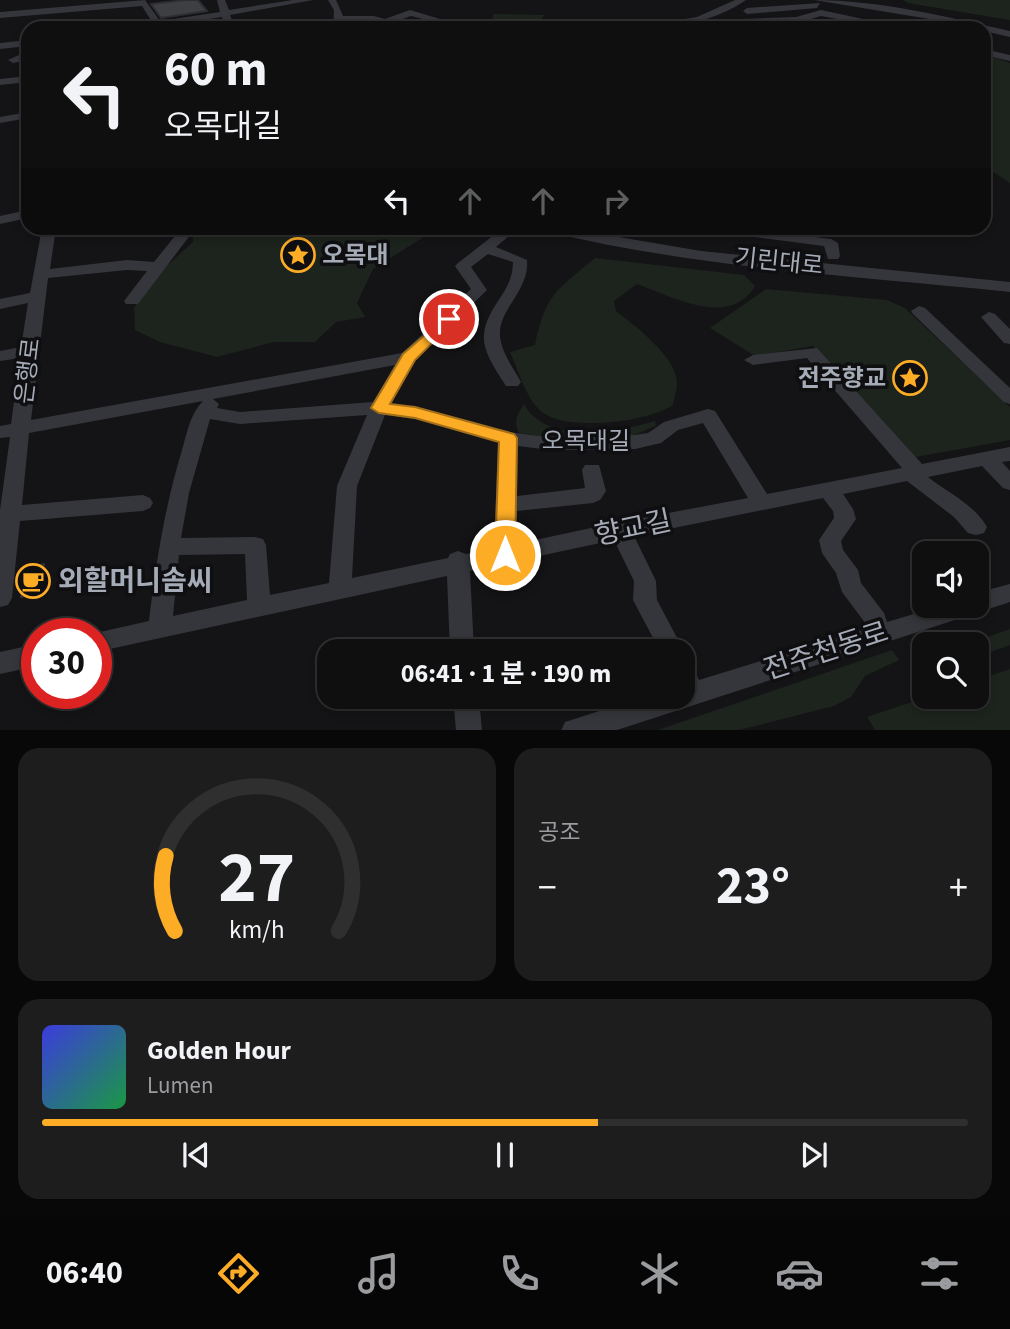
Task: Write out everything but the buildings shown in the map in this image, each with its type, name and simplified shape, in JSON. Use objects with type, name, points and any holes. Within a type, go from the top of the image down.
[{"type":"street","points":[[56,16],[59,0]]},
{"type":"street","points":[[186,9],[309,0]]},
{"type":"street","points":[[332,0],[338,21]]},
{"type":"street","points":[[344,0],[349,21]]},
{"type":"street","points":[[799,0],[952,21]]},
{"type":"street","points":[[685,21],[699,19],[739,2],[762,21]]},
{"type":"street","points":[[747,11],[818,2],[846,14],[873,21]]},
{"type":"street","points":[[29,21],[145,3],[156,21]]},
{"type":"street","points":[[165,21],[222,7]]},
{"type":"street","points":[[722,9],[741,21]]},
{"type":"street","points":[[362,21],[397,10]]},
{"type":"street","points":[[389,21],[410,13],[433,21]]},
{"type":"street","points":[[780,21],[797,20],[821,13],[846,14]]},
{"type":"street","points":[[901,21],[907,13]]},
{"type":"street","points":[[0,15],[56,16]]},
{"type":"street","points":[[935,17],[938,21]]},
{"type":"street","points":[[374,19],[382,21]]},
{"type":"street","points":[[991,30],[1010,35]]},
{"type":"street","points":[[991,36],[1010,35]]},
{"type":"street","points":[[997,37],[1010,45]]},
{"type":"street","points":[[1,49],[21,45]]},
{"type":"street","points":[[991,46],[1010,45]]},
{"type":"street","points":[[991,54],[1010,58]]},
{"type":"street","points":[[13,60],[21,59]]},
{"type":"street","points":[[0,82],[21,80]]},
{"type":"street","points":[[0,120],[21,116]]},
{"type":"street","points":[[0,220],[21,216]]},
{"type":"street","name":"은행로","points":[[0,598],[20,429],[48,235]]},
{"type":"street","points":[[132,301],[183,235]]},
{"type":"street","points":[[340,589],[347,486],[379,408],[408,357],[480,290],[463,266],[502,235]]},
{"type":"street","name":"기린대로","points":[[580,235],[701,255],[1010,287]]},
{"type":"street","name":"기린대로","points":[[647,235],[712,245],[1010,275]]},
{"type":"street","points":[[787,235],[831,243],[833,256]]},
{"type":"street","points":[[486,248],[520,260],[523,272],[516,290],[495,319],[491,340],[512,382]]},
{"type":"street","points":[[50,274],[139,264],[158,267]]},
{"type":"street","name":"은행로","points":[[0,304],[31,298]]},
{"type":"street","points":[[919,311],[1010,398]]},
{"type":"street","points":[[989,317],[1010,339]]},
{"type":"street","name":"은행로","points":[[0,356],[23,352]]},
{"type":"street","points":[[752,360],[811,352],[914,472],[922,485],[959,507],[976,527]]},
{"type":"street","points":[[0,432],[408,357]]},
{"type":"street","points":[[160,628],[169,547],[179,493],[203,412],[218,392]]},
{"type":"street","name":"오목대길","points":[[203,412],[240,418],[379,408],[415,413],[508,438],[550,443],[635,442],[654,439],[671,426],[708,415],[761,502]]},
{"type":"street","points":[[505,555],[508,438]]},
{"type":"street","name":"향교길","points":[[112,638],[620,528],[1010,454]]},
{"type":"street","points":[[986,458],[1010,483]]},
{"type":"street","name":"향교길","points":[[505,505],[593,495],[596,491],[592,470]]},
{"type":"street","name":"전주천동로","points":[[828,489],[843,509],[845,519],[830,540],[833,553],[847,570],[850,586],[876,620]]},
{"type":"street","points":[[7,504],[143,503]]},
{"type":"street","points":[[620,528],[645,581],[645,600],[666,639]]},
{"type":"street","points":[[169,547],[255,545],[259,606]]},
{"type":"street","points":[[458,562],[461,639]]},
{"type":"street","points":[[989,599],[1010,593]]},
{"type":"street","name":"전주천동로","points":[[574,730],[932,618]]},
{"type":"street","points":[[0,663],[21,658]]},
{"type":"street","points":[[467,709],[469,730]]},
{"type":"shaded area","points":[[903,0],[1010,0],[1010,20],[908,3]]},
{"type":"shaded area","points":[[493,14],[545,15],[539,21],[492,21]]},
{"type":"shaded area","points":[[991,56],[1010,63],[1010,183],[991,171]]},
{"type":"shaded area","points":[[192,235],[427,235],[373,269],[357,303],[365,317],[336,322],[315,342],[274,342],[217,357],[160,342],[135,330],[134,308],[160,272],[193,242]]},
{"type":"shaded area","points":[[595,258],[744,275],[755,286],[744,299],[731,306],[699,306],[637,284],[614,301],[616,311],[654,343],[675,373],[677,386],[673,405],[661,411],[628,420],[572,422],[557,419],[538,409],[524,386],[510,352],[535,345],[544,314],[555,294]]},
{"type":"shaded area","points":[[766,289],[887,300],[905,308],[1010,407],[1010,440],[910,458],[813,346],[755,356],[710,328]]},
{"type":"shaded area","points":[[524,404],[535,417],[549,426],[566,431],[603,432],[655,421],[656,426],[630,436],[603,439],[519,433],[517,418]]},
{"type":"shaded area","points":[[1010,629],[1010,645],[989,653],[989,637]]},
{"type":"shaded area","points":[[892,650],[899,660],[865,676],[851,697],[834,706],[739,730],[658,730]]},
{"type":"shaded area","points":[[1010,669],[1010,730],[875,730],[867,717],[912,702],[912,709],[989,709],[989,676]]},
{"type":"place","name":"오목대","points":[[298,255]]},
{"type":"place","name":"전주향교","points":[[910,378]]},
{"type":"place","name":"외할머니솜씨","points":[[33,581]]},
{"type":"route","points":[[449,319],[408,357],[379,408],[415,413],[508,438],[505,555]]}]
